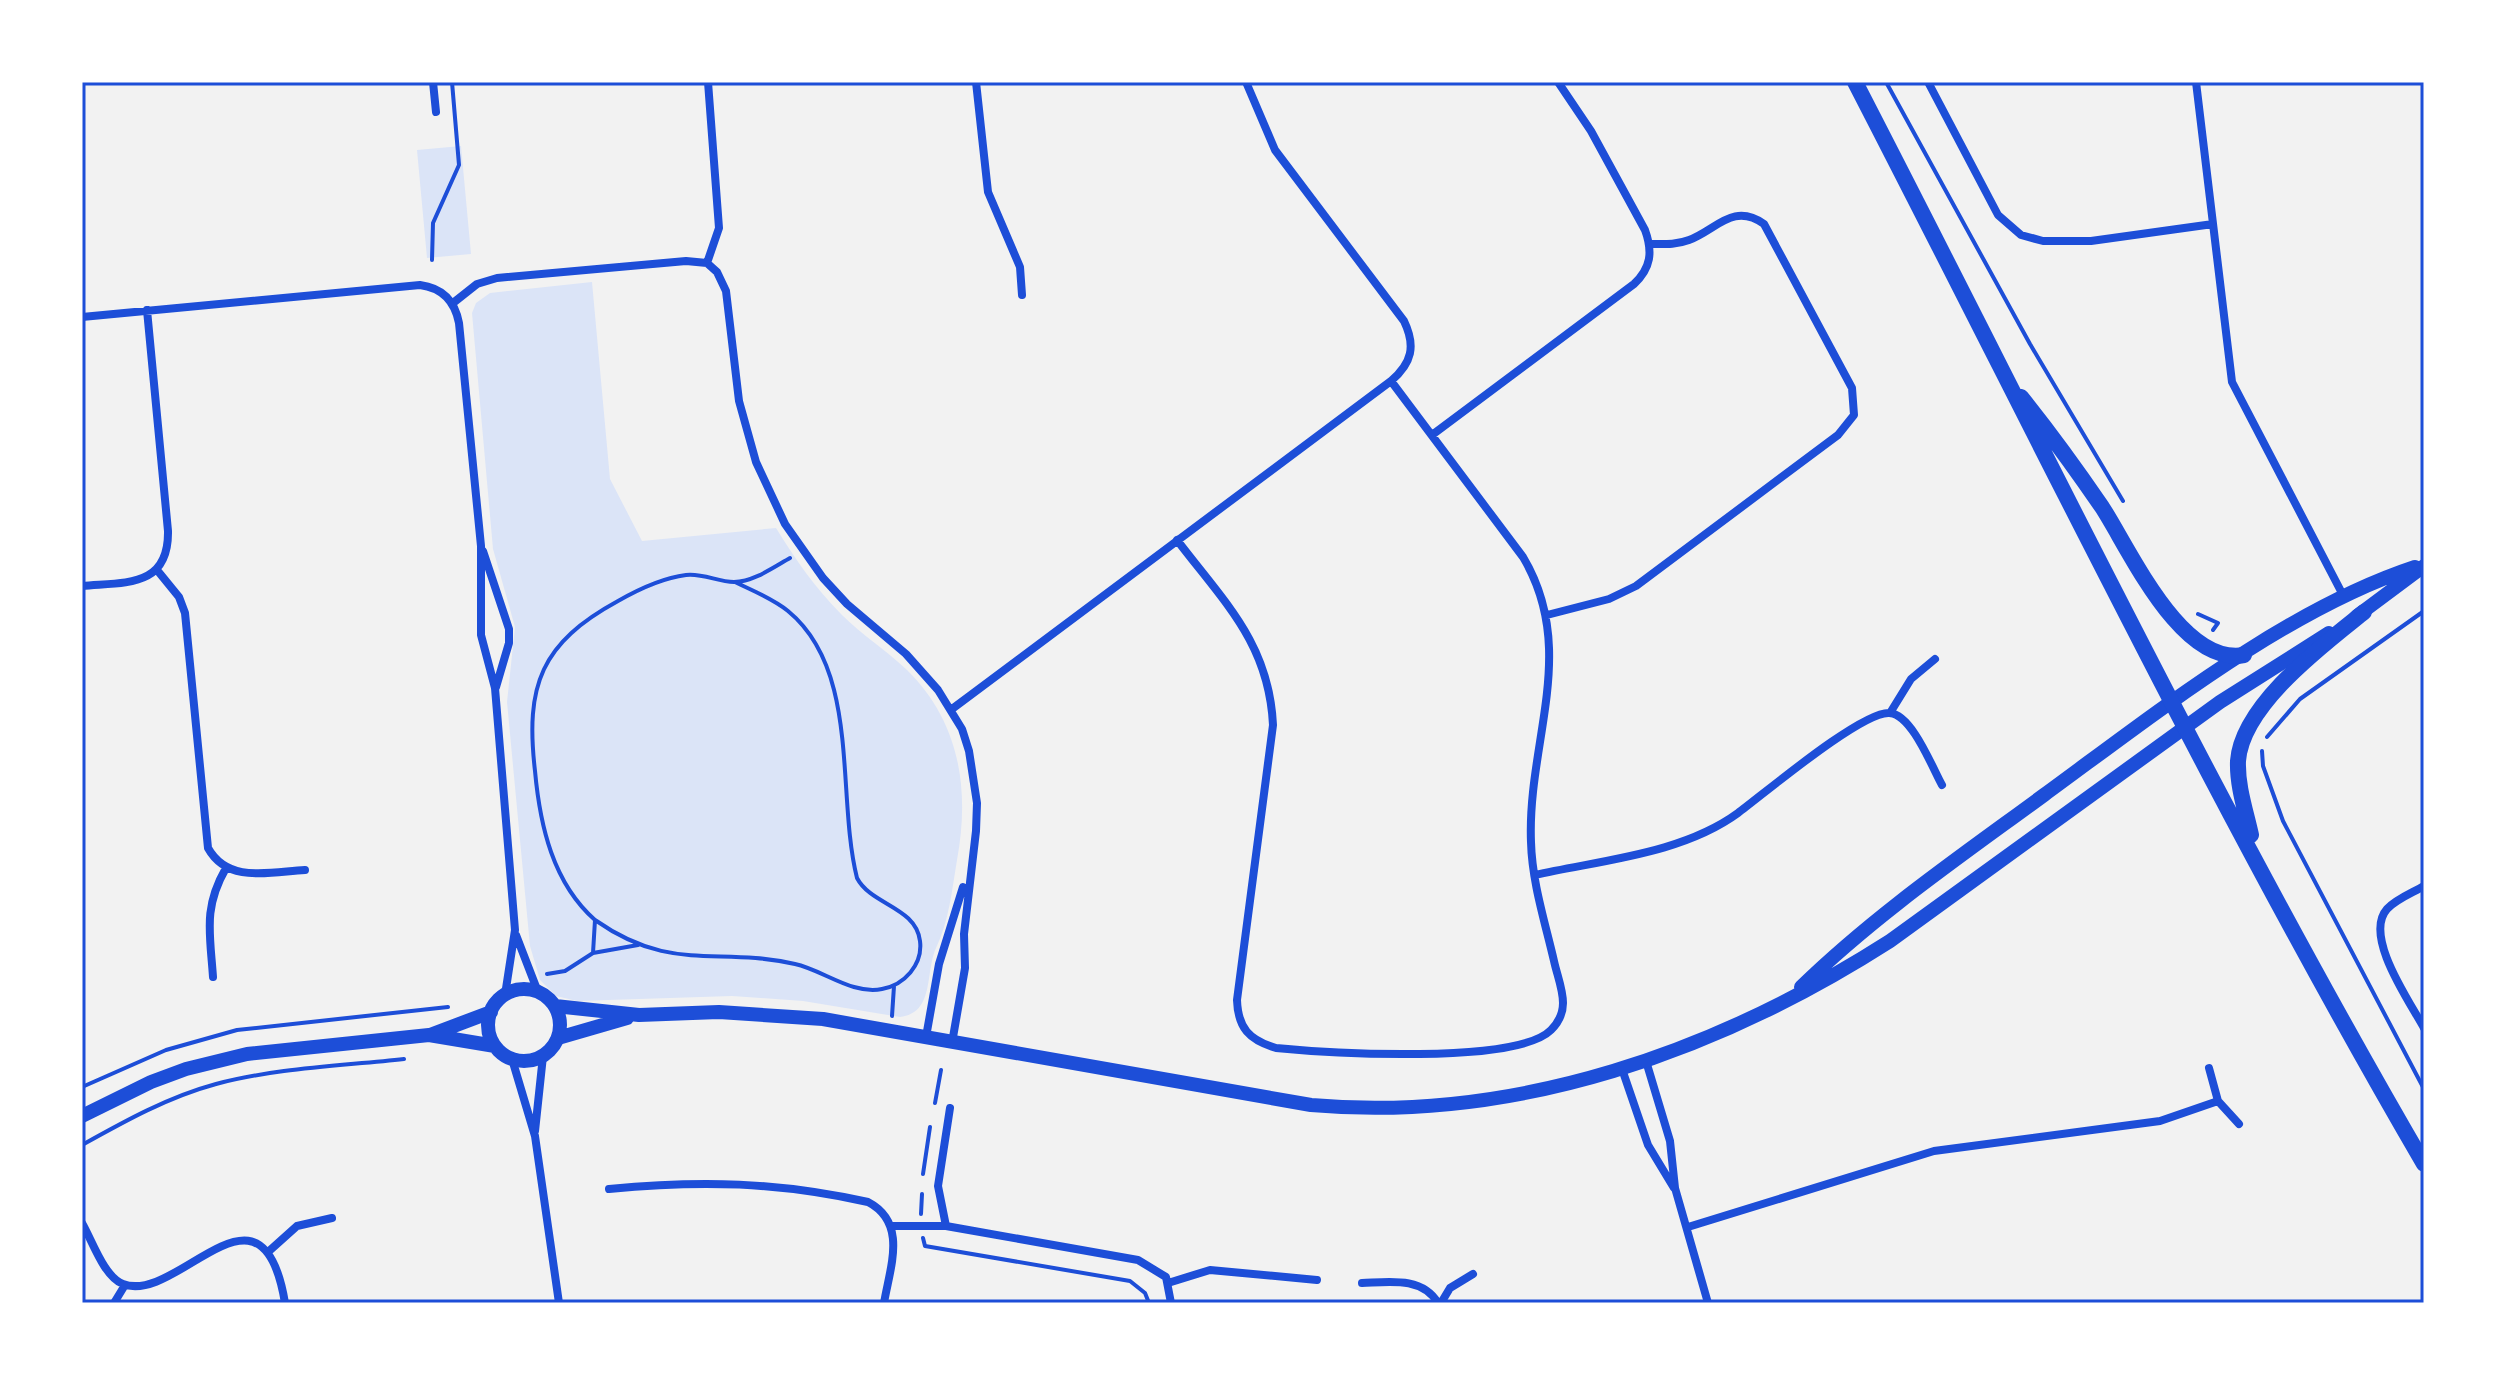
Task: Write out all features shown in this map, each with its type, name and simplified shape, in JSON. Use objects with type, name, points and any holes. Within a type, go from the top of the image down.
[{"type":"main road","points":[[1855,82],[2000,371],[2187,727],[2424,1164]]},
{"type":"main road","points":[[2000,371],[2059,443],[2161,605],[2202,642],[2223,655],[2244,655]]},
{"type":"main road","points":[[2255,855],[2238,762],[2250,727],[2303,662],[2364,612]]},
{"type":"street","points":[[433,82],[436,112]]},
{"type":"street","points":[[707,263],[719,228],[708,82]]},
{"type":"street","points":[[976,82],[988,192],[1020,267],[1022,295]]},
{"type":"street","points":[[952,709],[1404,370],[1411,354],[1404,321],[1275,150],[1263,130],[1246,82]]},
{"type":"street","points":[[1432,435],[1634,284],[1647,268],[1650,244],[1591,131],[1558,82]]},
{"type":"street","points":[[1928,82],[1998,215],[2021,235],[2043,241],[2091,241],[2213,224]]},
{"type":"street","points":[[2196,82],[2232,382],[2344,597]]},
{"type":"street","points":[[1547,615],[1609,599],[1636,586],[1838,435],[1854,415],[1852,388],[1764,224],[1748,216],[1730,216],[1690,240],[1650,244]]},
{"type":"street","points":[[453,303],[477,284],[497,278],[686,261],[707,263],[717,272],[726,291],[739,401],[756,462],[785,524],[847,604],[916,664],[952,709],[962,729],[975,780],[976,831],[969,867],[939,964],[926,1037]]},
{"type":"street","points":[[82,317],[420,285],[437,290],[453,303],[459,323],[481,546],[481,635],[495,688],[515,930],[538,992],[555,1006],[639,1015],[761,1013],[823,1019],[1251,1097],[1356,1109],[1423,1107],[1528,1094],[1622,1069],[1705,1038],[1841,972],[1947,900],[2187,727],[2364,612],[2424,565]]},
{"type":"street","points":[[82,586],[133,581],[157,570],[167,552],[168,531],[147,310]]},
{"type":"street","points":[[1177,540],[1258,651],[1272,701],[1271,737],[1237,1000],[1242,1027],[1249,1036],[1276,1048],[1378,1055],[1451,1052],[1538,1039],[1557,1023],[1563,1001],[1535,875],[1530,829],[1550,669],[1547,615],[1535,577],[1523,557],[1391,381]]},
{"type":"street","points":[[481,546],[509,629],[509,643],[495,688]]},
{"type":"street","points":[[1781,1001],[1931,880],[2174,702],[2244,655],[2344,597],[2424,565]]},
{"type":"street","points":[[157,570],[179,597],[185,613],[205,836],[213,857],[226,868],[245,874],[305,870]]},
{"type":"street","points":[[1535,875],[1658,847],[1708,831],[1863,721],[1890,713],[1911,679],[1935,659]]},
{"type":"street","points":[[1890,713],[1909,725],[1942,785]]},
{"type":"street","points":[[952,1043],[965,968],[969,867]]},
{"type":"street","points":[[213,977],[209,909],[212,892],[226,868]]},
{"type":"street","points":[[1931,880],[1947,900]]},
{"type":"street","points":[[2424,886],[2386,910],[2378,931],[2384,951],[2424,1028]]},
{"type":"street","points":[[495,1046],[489,1023],[491,1012],[505,995],[515,930]]},
{"type":"street","points":[[505,995],[526,989],[538,992]]},
{"type":"street","points":[[82,1116],[151,1082],[216,1061],[282,1049],[429,1035],[495,1046],[512,1059],[533,1060],[543,1056],[558,1038],[560,1027],[555,1006]]},
{"type":"street","points":[[429,1035],[491,1012]]},
{"type":"street","points":[[558,1038],[639,1015]]},
{"type":"street","points":[[535,1136],[543,1056]]},
{"type":"street","points":[[512,1059],[535,1136],[559,1303]]},
{"type":"street","points":[[1646,1061],[1670,1141],[1675,1188],[1708,1303]]},
{"type":"street","points":[[2209,1068],[2218,1101],[2239,1124]]},
{"type":"street","points":[[1622,1069],[1648,1145],[1675,1188]]},
{"type":"street","points":[[1688,1227],[1901,1159],[1974,1144],[2160,1121],[2218,1101]]},
{"type":"street","points":[[946,1226],[938,1186],[950,1108]]},
{"type":"street","points":[[609,1189],[714,1181],[783,1186],[868,1202],[881,1209],[892,1226],[894,1248],[884,1303]]},
{"type":"street","points":[[268,1252],[297,1226],[332,1218]]},
{"type":"street","points":[[82,1223],[110,1274],[125,1285],[148,1285],[230,1244],[256,1244],[268,1252],[278,1266],[285,1303]]},
{"type":"street","points":[[892,1226],[946,1226],[1138,1260],[1161,1272],[1168,1283],[1171,1303]]},
{"type":"street","points":[[1168,1283],[1210,1270],[1317,1280]]},
{"type":"street","points":[[1362,1283],[1416,1285],[1426,1288],[1439,1303],[1450,1288],[1473,1274]]},
{"type":"street","points":[[114,1303],[125,1285]]},
{"type":"path","points":[[432,260],[433,223],[459,165],[452,82]]},
{"type":"path","points":[[1886,82],[2030,344],[2126,507]]},
{"type":"path","points":[[735,582],[758,575],[803,551]]},
{"type":"path","points":[[685,575],[735,582],[773,599],[790,613],[805,628],[827,662],[835,695],[857,878],[914,924],[920,940],[912,972],[894,986],[868,990],[795,964],[679,957],[638,945],[595,920],[568,890],[541,818],[533,720],[544,667],[559,642],[578,624],[639,589],[685,575]]},
{"type":"path","points":[[2189,606],[2218,623],[2202,642]]},
{"type":"path","points":[[2424,611],[2300,699],[2266,739],[2263,766],[2283,821],[2424,1089]]},
{"type":"path","points":[[2250,727],[2266,739]]},
{"type":"path","points":[[593,953],[595,920]]},
{"type":"path","points":[[530,976],[565,971],[593,953],[638,945]]},
{"type":"path","points":[[890,1031],[894,986]]},
{"type":"path","points":[[82,1087],[166,1050],[237,1030],[456,1005]]},
{"type":"path","points":[[82,1145],[167,1100],[214,1085],[286,1072],[404,1059]]},
{"type":"path","points":[[939,1070],[941,1060]]},
{"type":"path","points":[[921,1225],[925,1246],[1130,1281],[1145,1293],[1149,1303]]},
{"type":"shaded area","points":[[461,146],[471,254],[427,258],[417,150]]},
{"type":"shaded area","points":[[592,282],[610,479],[642,541],[776,528],[832,605],[907,670],[925,690],[950,735],[961,783],[961,834],[950,905],[933,958],[927,990],[919,1008],[911,1014],[900,1017],[803,1001],[732,996],[577,1001],[556,996],[540,980],[530,946],[507,702],[515,627],[493,549],[472,313],[476,303],[490,293]]}]
